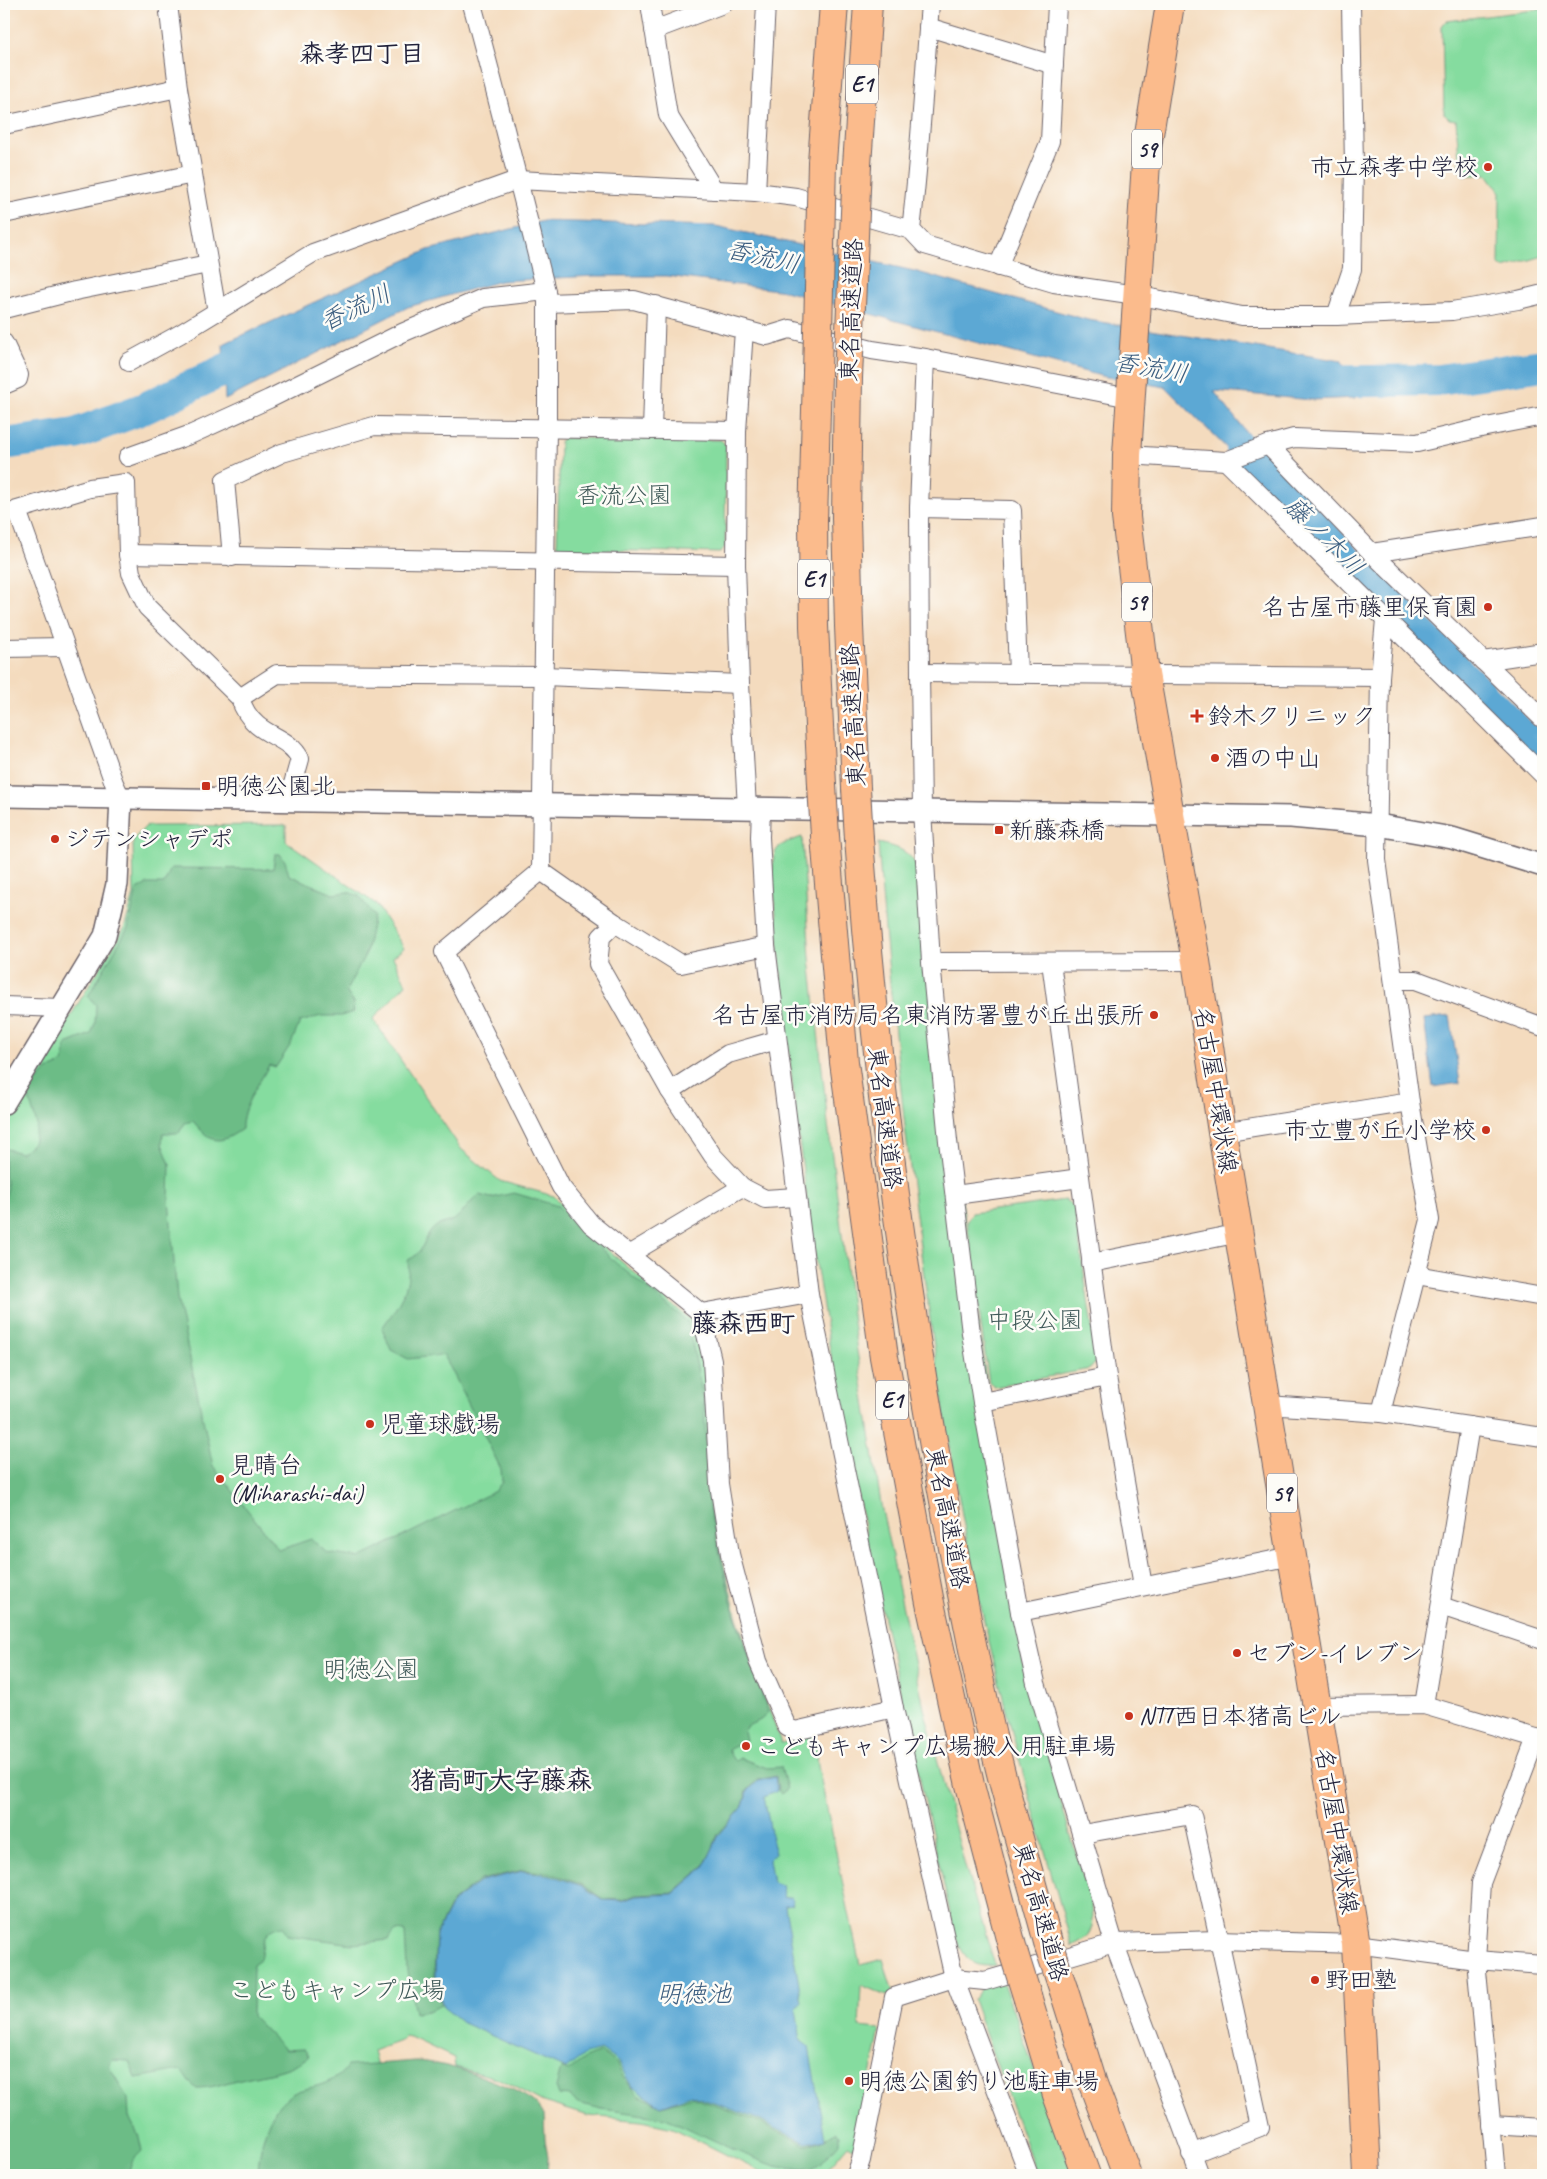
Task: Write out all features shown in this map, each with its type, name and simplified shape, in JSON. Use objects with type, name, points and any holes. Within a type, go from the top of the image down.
[{"type":"main road","name":"東名高速道路","points":[[834,4],[822,162],[813,522],[814,617],[822,785],[844,1062],[884,1357],[930,1603],[970,1785],[1014,1954],[1057,2095],[1086,2175]]},
{"type":"main road","name":"東名高速道路","points":[[868,4],[857,165],[848,378],[846,518],[856,788],[867,961],[878,1058],[917,1352],[962,1597],[1002,1775],[1050,1946],[1093,2084],[1126,2175]]},
{"type":"main road","name":"名古屋中環状線","points":[[1170,4],[1147,147],[1130,393],[1126,517],[1145,674],[1196,962],[1222,1132],[1356,1944],[1366,2175]]},
{"type":"street","points":[[168,4],[178,88],[216,312]]},
{"type":"street","points":[[472,4],[512,150],[518,185],[546,292],[547,428],[541,871]]},
{"type":"street","points":[[650,4],[668,114],[714,190]]},
{"type":"street","points":[[654,30],[723,4]]},
{"type":"street","points":[[756,192],[766,4]]},
{"type":"street","points":[[911,230],[919,163],[930,4]]},
{"type":"street","points":[[998,267],[1050,141],[1057,4]]},
{"type":"street","points":[[1336,316],[1352,269],[1354,156],[1351,4]]},
{"type":"street","points":[[928,27],[1054,65]]},
{"type":"street","points":[[4,125],[178,88]]},
{"type":"street","points":[[4,214],[193,174]]},
{"type":"street","points":[[129,362],[313,253],[518,185],[714,190],[756,192],[796,197],[911,230],[925,245],[1054,284],[1136,300],[1242,316],[1336,316],[1452,312],[1543,294]]},
{"type":"street","points":[[4,309],[75,291],[208,264]]},
{"type":"street","points":[[128,457],[192,434],[269,399],[402,333],[483,298],[546,292],[634,300],[767,336],[790,329],[872,350],[1130,393]]},
{"type":"street","points":[[652,430],[656,305]]},
{"type":"street","points":[[744,330],[737,431],[736,564],[740,684],[754,808],[760,837],[766,946],[809,1294],[894,1708],[954,1978],[1029,2175]]},
{"type":"street","points":[[4,343],[20,375],[18,379],[4,385]]},
{"type":"street","points":[[925,358],[919,508],[920,673],[922,810],[930,962],[955,1195],[982,1402],[1020,1612],[1036,1684],[1114,1943],[1200,2175]]},
{"type":"street","points":[[1127,455],[1232,459],[1262,447],[1294,438],[1417,443],[1543,416]]},
{"type":"street","points":[[232,557],[225,480],[282,453],[374,426],[737,431]]},
{"type":"street","points":[[1262,447],[1543,719]]},
{"type":"street","points":[[1232,459],[1385,619],[1543,775]]},
{"type":"street","points":[[4,1103],[105,936],[117,884],[121,798],[65,648],[10,510],[90,488],[126,483],[128,554],[131,573],[147,607],[240,698],[244,708],[257,725],[296,750],[300,759],[292,784],[292,800]]},
{"type":"street","points":[[919,508],[1012,510],[1018,674]]},
{"type":"street","points":[[1372,553],[1543,526]]},
{"type":"street","points":[[128,554],[736,564]]},
{"type":"street","points":[[1381,1413],[1430,1220],[1410,1102],[1395,980],[1377,860],[1380,677],[1385,619]]},
{"type":"street","points":[[4,648],[65,648]]},
{"type":"street","points":[[1483,661],[1543,652]]},
{"type":"street","points":[[920,673],[1380,677]]},
{"type":"street","points":[[240,698],[277,674],[544,676],[740,684]]},
{"type":"street","points":[[4,796],[1291,817],[1378,826],[1452,838],[1543,866]]},
{"type":"street","points":[[541,871],[615,924],[680,964],[766,946]]},
{"type":"street","points":[[541,871],[444,952],[561,1187],[591,1224],[701,1313],[712,1360],[719,1484],[730,1554],[758,1660],[787,1727],[795,1731],[894,1708]]},
{"type":"street","points":[[615,924],[601,937],[598,964],[670,1091],[713,1156],[742,1188],[765,1199],[796,1197]]},
{"type":"street","points":[[930,962],[1196,962]]},
{"type":"street","points":[[1051,962],[1107,1377],[1144,1586]]},
{"type":"street","points":[[1395,980],[1416,980],[1543,1027]]},
{"type":"street","points":[[4,1006],[61,1008]]},
{"type":"street","points":[[670,1091],[728,1054],[777,1040]]},
{"type":"street","points":[[1222,1132],[1410,1102]]},
{"type":"street","points":[[955,1195],[1080,1178]]},
{"type":"street","points":[[630,1254],[742,1188]]},
{"type":"street","points":[[1091,1263],[1240,1233]]},
{"type":"street","points":[[1416,1275],[1543,1296]]},
{"type":"street","points":[[701,1313],[809,1294]]},
{"type":"street","points":[[982,1402],[1107,1377]]},
{"type":"street","points":[[1268,1405],[1381,1413],[1543,1437]]},
{"type":"street","points":[[1424,1705],[1470,1426]]},
{"type":"street","points":[[1020,1612],[1292,1556]]},
{"type":"street","points":[[1441,1606],[1543,1640]]},
{"type":"street","points":[[1316,1706],[1424,1705],[1540,1739],[1481,1883],[1476,1960],[1496,2175]]},
{"type":"street","points":[[1082,1834],[1192,1815],[1260,2127],[1191,2154]]},
{"type":"street","points":[[856,2175],[861,2160],[894,1997],[954,1978],[984,1981],[1114,1943],[1219,1940],[1356,1944],[1476,1960],[1543,1966]]},
{"type":"street","points":[[1491,2125],[1543,2128]]},
{"type":"green space","points":[[1543,9],[1543,256],[1504,268],[1499,265],[1500,192],[1487,174],[1464,176],[1460,172],[1456,120],[1449,119],[1444,114],[1442,26],[1446,21]]},
{"type":"green space","name":"香流公園","points":[[563,438],[721,440],[726,445],[725,547],[720,553],[561,549],[557,544],[560,442]]},
{"type":"green space","name":"明徳公園","points":[[286,825],[286,841],[376,904],[404,948],[393,957],[406,984],[373,1019],[461,1149],[500,1181],[554,1196],[610,1252],[692,1321],[709,1389],[711,1511],[737,1618],[781,1743],[816,1735],[818,1766],[860,1965],[883,1959],[893,1993],[887,1996],[861,1985],[859,2027],[880,2029],[861,2128],[853,2148],[848,2145],[825,2172],[818,2175],[767,2175],[673,2128],[641,2121],[589,2116],[543,2102],[497,2078],[455,2067],[454,2058],[410,2037],[404,2036],[403,2040],[373,2051],[377,2066],[392,2175],[4,2175],[4,1124],[124,929],[134,894],[133,840],[146,826]]},
{"type":"green space","points":[[802,837],[810,958],[828,1124],[855,1338],[882,1510],[925,1712],[965,1866],[995,1965],[987,1966],[974,1963],[964,1954],[955,1935],[873,1570],[830,1349],[811,1231],[796,1114],[783,996],[773,877],[773,860],[777,850],[786,843]]},
{"type":"green space","points":[[878,843],[893,846],[904,852],[917,867],[919,875],[1024,1668],[1092,1907],[1093,1921],[1090,1931],[1084,1939],[1072,1946],[1000,1688],[965,1531],[947,1432],[918,1234],[906,1135],[890,989]]},
{"type":"green space","name":"明徳公園","points":[[275,854],[280,854],[285,861],[289,875],[333,894],[348,892],[359,896],[374,916],[366,953],[346,991],[353,1002],[354,1012],[341,1016],[321,1016],[300,1022],[291,1044],[276,1067],[269,1065],[251,1096],[244,1112],[242,1129],[227,1138],[215,1140],[205,1134],[193,1121],[185,1123],[179,1133],[163,1133],[162,1144],[170,1164],[169,1199],[177,1298],[213,1466],[279,1550],[311,1539],[327,1553],[359,1558],[495,1491],[502,1482],[501,1469],[444,1355],[408,1359],[391,1350],[382,1328],[406,1288],[408,1260],[417,1254],[435,1227],[454,1220],[479,1195],[491,1198],[514,1193],[558,1206],[617,1264],[688,1322],[704,1402],[709,1509],[734,1613],[768,1712],[762,1719],[747,1727],[744,1731],[746,1740],[728,1750],[735,1761],[740,1758],[767,1768],[781,1767],[787,1789],[781,1794],[778,1790],[776,1776],[757,1780],[747,1791],[742,1808],[718,1834],[703,1867],[673,1893],[635,1895],[623,1900],[603,1899],[583,1885],[550,1873],[523,1870],[480,1880],[452,1902],[436,1935],[434,1976],[441,2005],[428,2011],[415,2013],[407,1971],[405,1932],[396,1931],[388,1940],[353,1944],[287,1935],[283,1926],[271,1930],[263,1941],[260,1959],[253,1964],[252,2016],[285,2050],[304,2049],[309,2056],[293,2066],[275,2072],[212,2087],[196,2088],[189,2082],[181,2070],[136,2078],[129,2061],[112,2060],[109,2066],[128,2099],[129,2117],[139,2137],[142,2151],[133,2160],[127,2175],[4,2175],[4,1200],[7,1191],[6,1179],[4,1177],[4,1151],[7,1149],[21,1153],[33,1143],[37,1125],[27,1092],[47,1070],[63,1063],[66,1044],[91,1034],[95,1023],[96,1005],[88,996],[128,928],[137,889],[148,884],[164,884],[171,868],[273,869]]},
{"type":"green space","name":"中段公園","points":[[1065,1200],[1074,1206],[1097,1361],[1090,1369],[995,1387],[989,1383],[967,1221],[972,1213]]},
{"type":"green space","points":[[1003,1983],[1073,2175],[1037,2175],[973,2000],[984,1985]]},
{"type":"green space","points":[[600,2052],[617,2064],[636,2094],[662,2106],[692,2097],[753,2119],[806,2145],[821,2141],[835,2132],[839,2135],[839,2143],[821,2163],[811,2169],[801,2170],[775,2166],[741,2153],[666,2118],[602,2109],[578,2103],[569,2096],[559,2095],[556,2087],[561,2068],[568,2071],[585,2058]]},
{"type":"green space","points":[[416,2061],[444,2065],[476,2074],[520,2093],[533,2101],[544,2114],[548,2158],[547,2175],[258,2175],[260,2151],[267,2125],[280,2103],[290,2095],[333,2080],[347,2066]]},
{"type":"water","points":[[543,221],[716,226],[914,271],[1088,320],[1342,361],[1355,398],[1312,400],[1214,391],[1279,474],[1266,487],[1165,387],[1101,376],[785,291],[667,276],[595,276],[501,281],[408,307],[225,400],[223,344],[428,250]]},
{"type":"water","points":[[1450,1016],[1460,1083],[1433,1087],[1424,1019]]},
{"type":"water","name":"明徳池","points":[[775,1777],[777,1791],[764,1797],[775,1853],[769,1860],[773,1882],[781,1885],[784,1898],[791,1897],[793,1905],[785,1906],[802,2002],[796,2009],[801,2041],[809,2047],[825,2139],[806,2143],[751,2116],[691,2095],[661,2106],[632,2087],[618,2062],[601,2050],[585,2054],[566,2069],[463,2023],[443,2007],[435,1976],[436,1935],[453,1902],[481,1881],[523,1871],[550,1875],[582,1886],[603,1900],[622,1901],[636,1896],[673,1894],[704,1867],[719,1835],[742,1808],[748,1791],[758,1781]]},
{"type":"waterway","name":"香流川","points":[[4,444],[75,434],[145,408],[264,351]]},
{"type":"waterway","name":"香流川","points":[[1304,382],[1439,380],[1543,365]]},
{"type":"waterway","name":"藤ノ木川","points":[[1242,449],[1347,560],[1543,756]]},
{"type":"place","name":"市立森孝中学校","points":[[1488,167]]},
{"type":"place","name":"名古屋市藤里保育園","points":[[1488,607]]},
{"type":"place","name":"鈴木クリニック","points":[[1197,716]]},
{"type":"place","name":"酒の中山","points":[[1215,758]]},
{"type":"place","name":"明徳公園北","points":[[206,786]]},
{"type":"place","name":"新藤森橋","points":[[999,830]]},
{"type":"place","name":"ジテンシャデポ","points":[[55,839]]},
{"type":"place","name":"名古屋市消防局名東消防署豊が丘出張所","points":[[1154,1015]]},
{"type":"place","name":"市立豊が丘小学校","points":[[1486,1130]]},
{"type":"place","name":"児童球戯場","points":[[370,1424]]},
{"type":"place","name":"見晴台 (Miharashi-dai)","points":[[220,1479]]},
{"type":"place","name":"セブン-イレブン","points":[[1237,1653]]},
{"type":"place","name":"NTT西日本猪高ビル","points":[[1129,1716]]},
{"type":"place","name":"こどもキャンプ広場搬入用駐車場","points":[[746,1746]]},
{"type":"place","name":"野田塾","points":[[1315,1980]]},
{"type":"place","name":"明徳公園釣り池駐車場","points":[[849,2081]]},
{"type":"district","name":"森孝四丁目","points":[[362,53]]},
{"type":"district","name":"藤森西町","points":[[743,1323]]},
{"type":"district","name":"猪高町大字藤森","points":[[501,1780]]},
{"type":"park label","name":"こどもキャンプ広場","points":[[337,1990]]}]
